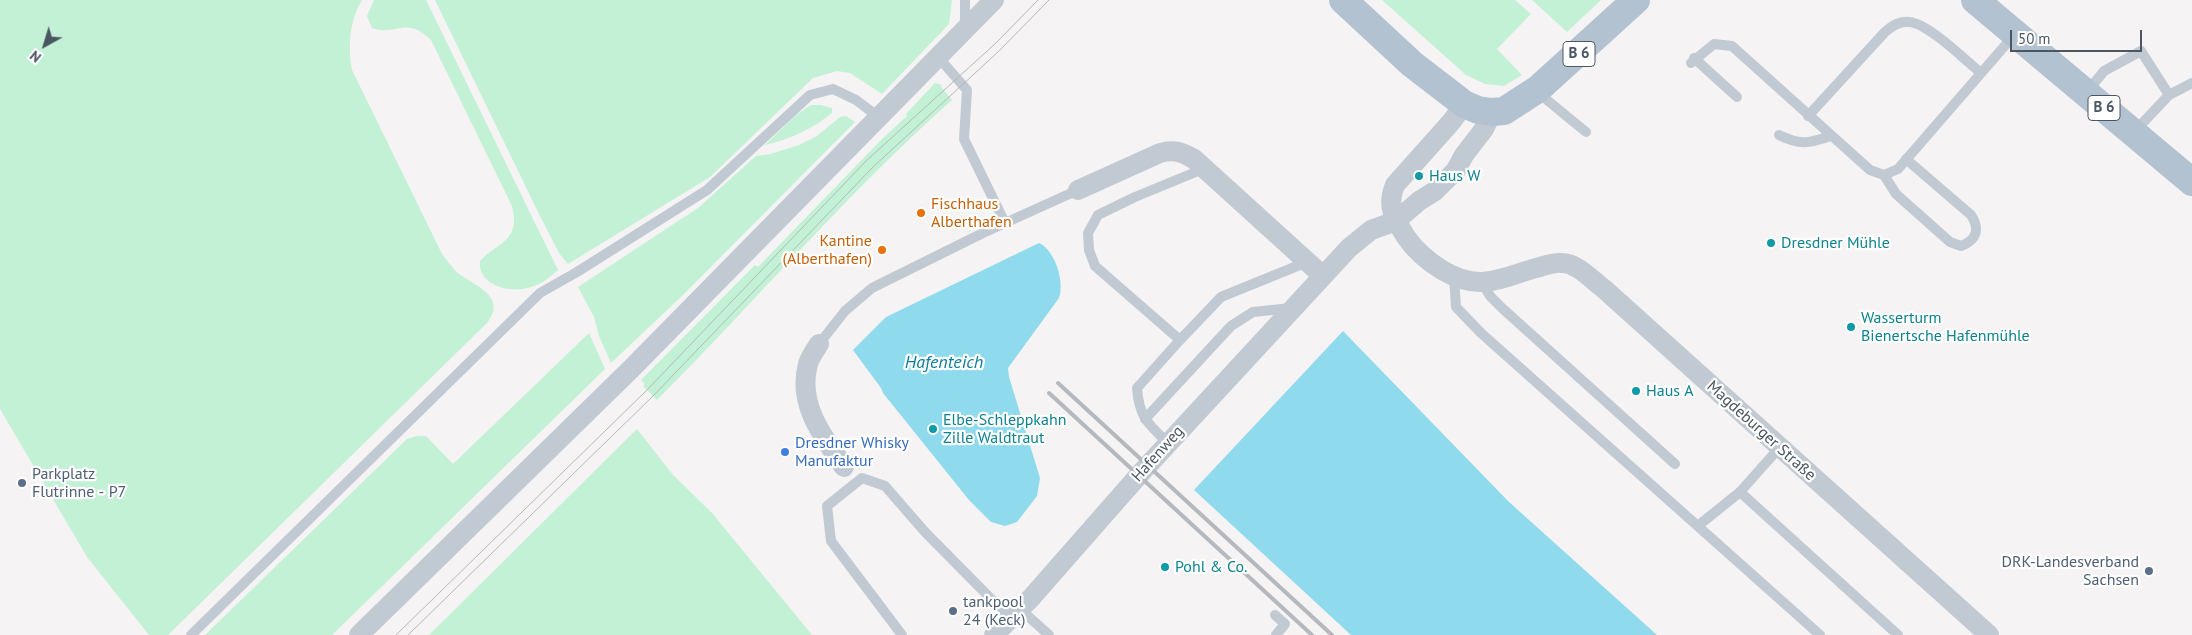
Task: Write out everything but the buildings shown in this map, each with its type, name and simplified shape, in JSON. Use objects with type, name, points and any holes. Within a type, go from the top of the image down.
[{"type":"main road","points":[[1343,0],[1412,64],[1464,104],[1478,110],[1492,112]]},
{"type":"main road","name":"B 6","points":[[1492,112],[1504,111],[1536,90],[1636,0]]},
{"type":"main road","name":"B 6","points":[[1976,0],[2191,180]]},
{"type":"street","points":[[359,635],[631,369],[994,0]]},
{"type":"street","name":"Magdeburger Straße","points":[[1464,104],[1452,121],[1395,185],[1390,197],[1396,221],[1409,242],[1425,258],[1454,277],[1470,283],[1483,284],[1564,262],[1580,270],[1604,288],[1990,635]]},
{"type":"street","points":[[1396,221],[1419,201],[1436,191],[1456,170],[1464,155],[1484,129],[1492,112]]},
{"type":"street","points":[[1078,190],[1170,150],[1183,153],[1203,168],[1323,276]]},
{"type":"street","name":"Hafenweg","points":[[994,635],[1016,614],[1168,443],[1349,248],[1371,230],[1396,221]]},
{"type":"street","points":[[818,344],[808,364],[805,391],[814,424],[844,467]]},
{"type":"lane","points":[[965,0],[965,30]]},
{"type":"lane","points":[[1808,116],[1885,32],[1896,23],[1910,22],[1927,29],[1982,73]]},
{"type":"lane","points":[[1884,175],[1898,169],[2015,33]]},
{"type":"lane","points":[[1737,97],[1692,61],[1714,44],[1732,46],[1870,170],[1884,175],[1896,194],[1950,242],[1961,246],[1970,243],[1976,235],[1977,224],[1971,215],[1906,159]]},
{"type":"lane","points":[[2086,93],[2104,71],[2141,52],[2168,95]]},
{"type":"lane","points":[[939,58],[967,90],[964,139],[1005,223]]},
{"type":"lane","points":[[2133,133],[2168,95],[2192,83]]},
{"type":"lane","points":[[191,635],[540,293],[707,190],[810,94],[833,89],[856,100],[880,118]]},
{"type":"lane","points":[[1536,90],[1552,106],[1586,132]]},
{"type":"lane","points":[[1779,135],[1791,141],[1805,144],[1831,136]]},
{"type":"lane","points":[[1180,340],[1094,266],[1088,233],[1098,215],[1203,168]]},
{"type":"lane","points":[[818,344],[845,311],[872,288],[1005,223],[1078,190]]},
{"type":"lane","points":[[1168,443],[1145,419],[1138,407],[1137,388],[1222,297],[1307,262]]},
{"type":"lane","points":[[1454,277],[1456,307],[1481,333],[1699,525],[1820,635]]},
{"type":"lane","points":[[1483,284],[1490,296],[1502,308],[1676,464]]},
{"type":"lane","points":[[1145,419],[1230,326],[1253,312],[1293,308]]},
{"type":"lane","points":[[1699,525],[1740,492],[1780,448]]},
{"type":"lane","points":[[902,635],[831,541],[828,506],[862,478],[885,486],[925,532],[1016,614],[1050,635]]},
{"type":"lane","points":[[1740,492],[1898,635]]},
{"type":"lane","points":[[1275,615],[1285,624],[1276,635]]},
{"type":"green space","points":[[0,0],[362,0],[352,25],[350,52],[352,70],[442,254],[458,273],[487,293],[494,305],[493,313],[488,322],[168,635],[149,635],[87,557],[0,409]]},
{"type":"green space","points":[[374,0],[426,0],[558,270],[549,278],[535,286],[515,289],[497,286],[484,277],[480,261],[511,234],[514,218],[512,206],[431,40],[414,29],[381,30],[372,28],[367,16]]},
{"type":"green space","points":[[435,0],[952,0],[949,24],[882,94],[850,73],[837,71],[813,78],[710,177],[568,264],[559,253],[539,214]]},
{"type":"green space","points":[[1382,0],[1515,0],[1531,14],[1497,49],[1522,75],[1504,86],[1485,84],[1466,75]]},
{"type":"green space","points":[[1532,0],[1601,0],[1567,32]]},
{"type":"green space","points":[[935,83],[942,85],[941,87],[952,100],[876,172],[657,400],[643,386],[645,384],[641,380],[755,265],[758,267],[882,139],[907,116],[906,114]]},
{"type":"green space","points":[[811,105],[832,108],[832,113],[801,133],[765,145],[796,115]]},
{"type":"green space","points":[[846,116],[855,122],[684,294],[611,363],[599,336],[594,317],[578,287],[698,208],[756,156],[770,154],[799,145],[817,136],[840,117]]},
{"type":"green space","points":[[589,333],[605,369],[332,635],[205,635],[407,439],[426,436],[453,464]]},
{"type":"green space","points":[[637,429],[673,475],[712,513],[812,635],[429,635]]},
{"type":"water","name":"Hafenteich","points":[[1039,243],[1050,252],[1054,259],[1060,275],[1061,291],[1059,298],[1008,368],[1009,377],[1040,478],[1037,496],[1017,522],[1005,526],[991,522],[969,500],[883,393],[853,350],[886,317]]},
{"type":"water","points":[[1343,331],[1509,502],[1657,635],[1351,635],[1194,490]]},
{"type":"tram line","points":[[396,635],[647,390],[866,161],[996,43],[1038,0]]},
{"type":"tram line","points":[[408,635],[653,396],[873,167],[999,51],[1049,0]]},
{"type":"railway","points":[[1058,383],[1332,635]]},
{"type":"railway","points":[[1049,393],[1312,635]]},
{"type":"place","name":"Haus W","points":[[1419,176]]},
{"type":"place","name":"Fischhaus Alberthafen","points":[[921,213]]},
{"type":"place","name":"Dresdner Mühle","points":[[1771,243]]},
{"type":"place","name":"Kantine (Alberthafen)","points":[[882,250]]},
{"type":"place","name":"Wasserturm Bienertsche Hafenmühle","points":[[1851,327]]},
{"type":"place","name":"Haus A","points":[[1636,391]]},
{"type":"place","name":"Elbe-Schleppkahn Zille Waldtraut","points":[[933,429]]},
{"type":"place","name":"Dresdner Whisky Manufaktur","points":[[785,452]]},
{"type":"place","name":"Parkplatz Flutrinne - P7","points":[[22,483]]},
{"type":"place","name":"Pohl & Co.","points":[[1165,567]]},
{"type":"place","name":"DRK-Landesverband Sachsen","points":[[2149,571]]},
{"type":"place","name":"tankpool 24 (Keck)","points":[[953,611]]}]
